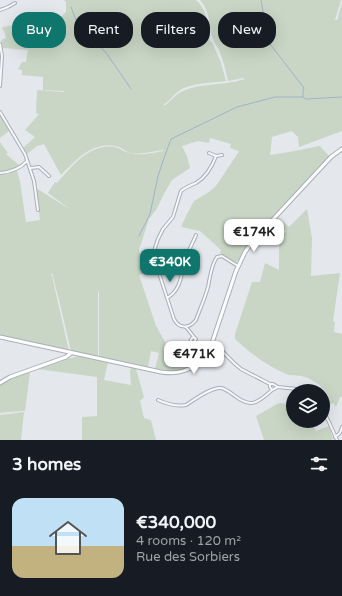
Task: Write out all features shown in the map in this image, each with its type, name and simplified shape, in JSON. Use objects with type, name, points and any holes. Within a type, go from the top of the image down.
[{"type":"main road","points":[[0,337],[161,372],[173,373],[186,370],[197,364],[208,353],[238,266],[253,241],[331,158],[342,149]]},
{"type":"main road","points":[[0,383],[10,377],[66,357],[71,353]]},
{"type":"street","points":[[0,10],[15,3]]},
{"type":"street","points":[[0,44],[2,56],[0,86]]},
{"type":"street","points":[[0,112],[24,151],[34,181],[38,210]]},
{"type":"street","points":[[209,153],[216,156],[222,155]]},
{"type":"street","points":[[216,156],[210,168],[203,177],[181,191],[173,217],[163,229],[154,251],[154,258],[175,322],[180,326],[186,327],[193,324],[196,320],[208,288],[215,259],[217,257],[222,256],[238,266]]},
{"type":"street","points":[[0,173],[10,172],[17,169],[27,161]]},
{"type":"street","points":[[30,168],[39,167],[50,176]]},
{"type":"street","points":[[167,298],[171,296],[178,287],[186,258],[196,235]]},
{"type":"street","points":[[186,327],[196,339],[189,347],[189,343],[194,337]]},
{"type":"street","points":[[212,343],[241,369],[270,384],[286,388]]},
{"type":"street","points":[[270,384],[272,390]]},
{"type":"street","points":[[158,400],[167,404],[186,406],[211,390],[221,388],[228,391],[243,402],[250,403],[262,398],[278,387]]},
{"type":"street","points":[[330,424],[336,439]]},
{"type":"street","points":[[336,439],[342,427]]},
{"type":"green space","points":[[64,0],[196,0],[200,4],[204,12],[141,12],[141,48],[210,48],[210,41],[212,42],[221,63],[226,81],[184,88],[164,104],[164,106],[186,90],[245,79],[228,81],[219,50],[214,42],[211,34],[210,12],[207,12],[200,0],[341,0],[335,20],[337,20],[342,3],[342,131],[299,147],[298,137],[292,131],[272,137],[270,155],[320,146],[330,157],[251,239],[238,261],[235,262],[220,253],[221,250],[200,231],[181,227],[194,201],[216,186],[236,156],[239,151],[230,148],[231,144],[210,138],[209,143],[198,141],[182,146],[187,156],[190,168],[172,180],[156,210],[149,219],[139,250],[145,273],[139,275],[156,326],[168,347],[186,369],[178,371],[163,371],[155,369],[159,353],[151,351],[148,367],[100,357],[98,291],[98,356],[71,351],[52,273],[69,351],[0,336],[0,174],[17,171],[20,181],[26,222],[40,220],[36,188],[71,210],[48,193],[55,182],[57,183],[75,163],[90,152],[106,147],[119,148],[133,154],[163,151],[134,153],[119,147],[110,145],[102,146],[86,152],[61,175],[44,144],[37,146],[27,154],[23,148],[35,137],[25,130],[39,114],[36,113],[37,90],[64,91],[43,90],[43,77],[22,75],[22,70],[18,69],[22,62],[26,62],[28,50],[3,48],[1,40],[6,38],[2,29],[3,27],[12,25],[12,48],[66,48],[66,2]]},
{"type":"green space","points":[[0,114],[9,131],[0,138]]},
{"type":"green space","points":[[0,142],[8,153],[6,154],[20,166],[8,171],[0,172]]},
{"type":"green space","points":[[307,209],[312,238],[311,276],[340,273],[333,321],[335,322],[334,332],[342,334],[342,397],[340,397],[336,407],[333,403],[330,405],[330,384],[318,384],[305,377],[288,375],[265,363],[235,339],[235,334],[252,282],[260,282],[265,263],[279,270],[279,238],[286,231],[275,220],[278,217],[289,227]]},
{"type":"green space","points":[[79,356],[108,362],[104,380],[131,385],[131,367],[136,369],[144,397],[140,401],[144,418],[151,420],[156,440],[82,440],[82,417],[97,416],[97,377],[37,369]]},
{"type":"green space","points":[[30,372],[25,411],[0,413],[0,385],[13,378]]},
{"type":"green space","points":[[277,404],[286,404],[286,428],[314,428],[316,431],[324,428],[330,428],[333,439],[264,440],[256,416]]},
{"type":"green space","points":[[24,412],[21,440],[0,440],[0,415]]},
{"type":"waterway","points":[[261,0],[270,44],[304,88],[303,91]]},
{"type":"waterway","points":[[71,7],[76,20],[107,54],[131,89]]},
{"type":"waterway","points":[[303,92],[303,97]]},
{"type":"waterway","points":[[139,236],[150,214],[158,176],[171,139],[237,107],[275,97],[303,97],[306,99],[342,97]]}]
